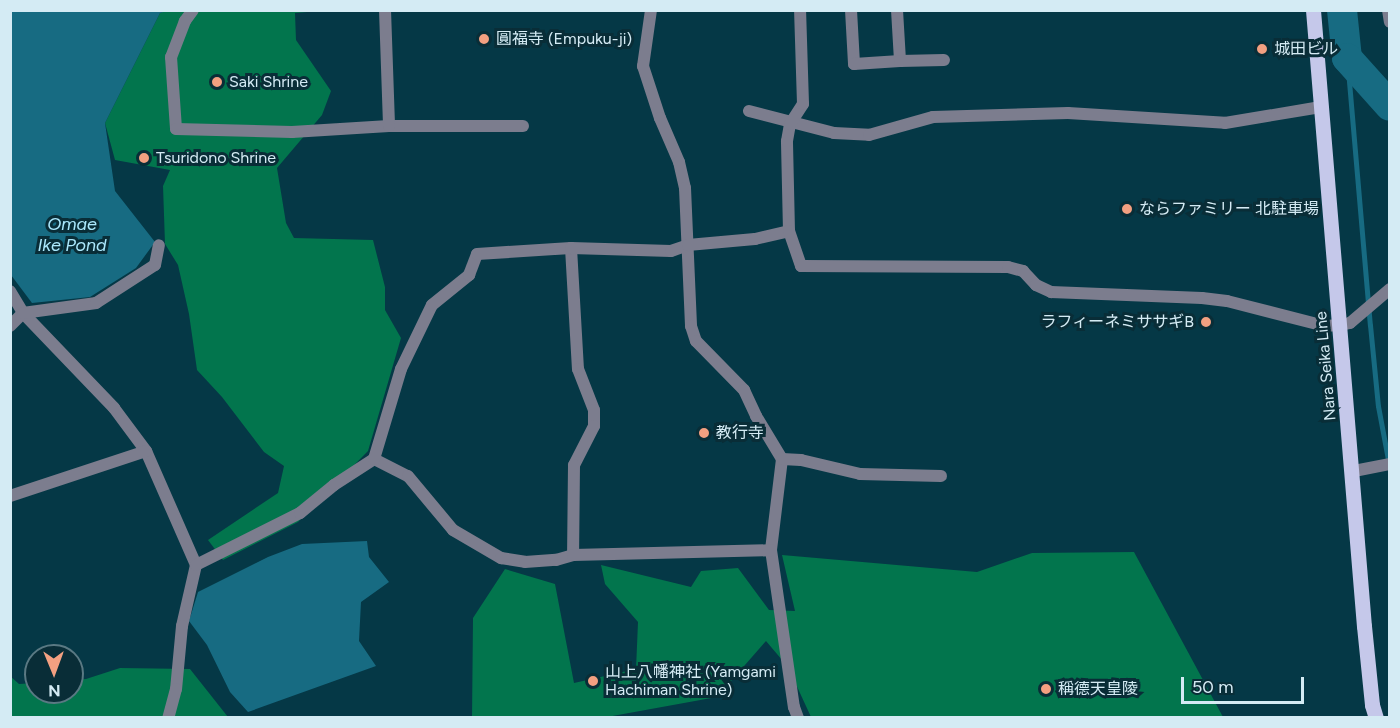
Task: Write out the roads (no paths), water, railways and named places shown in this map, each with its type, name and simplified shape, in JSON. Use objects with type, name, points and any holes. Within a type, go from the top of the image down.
[{"type":"main road","name":"Nara Seika Line","points":[[1313,10],[1321,107],[1345,324],[1364,626],[1372,705],[1376,717]]},
{"type":"street","points":[[193,10],[185,21],[171,57],[176,129],[292,132],[389,126],[523,126]]},
{"type":"street","points":[[385,10],[389,126]]},
{"type":"street","points":[[651,10],[643,66],[660,118],[679,162],[685,188],[691,326],[696,341],[744,390],[756,416],[782,459],[771,550],[794,707],[798,717]]},
{"type":"street","points":[[800,10],[803,104],[790,124],[787,141],[789,231],[801,266],[1008,267],[1023,271],[1036,285],[1051,292],[1227,301],[1325,326],[1345,324],[1389,289]]},
{"type":"street","points":[[851,10],[854,64],[944,60]]},
{"type":"street","points":[[897,10],[900,61]]},
{"type":"street","points":[[1388,10],[1389,22]]},
{"type":"street","points":[[749,111],[790,124],[834,133],[869,135],[933,117],[1068,113],[1225,123],[1321,107]]},
{"type":"street","points":[[196,565],[300,513],[334,484],[374,459],[401,369],[432,305],[469,275],[477,254],[572,248],[671,251],[688,245],[755,239],[789,231]]},
{"type":"street","points":[[10,326],[23,313],[96,303],[155,266],[159,245]]},
{"type":"street","points":[[572,248],[578,369],[594,410],[594,426],[574,465],[573,555]]},
{"type":"street","points":[[10,291],[23,313],[114,408],[147,451],[196,565],[182,626],[176,689],[168,717]]},
{"type":"street","points":[[10,496],[147,451]]},
{"type":"street","points":[[374,459],[408,476],[453,530],[501,558],[525,562],[556,560],[573,555],[771,550]]},
{"type":"street","points":[[782,459],[801,460],[860,474],[941,476]]},
{"type":"street","points":[[1353,471],[1389,464]]},
{"type":"water","name":"Omae Ike Pond","points":[[11,11],[167,11],[160,13],[105,123],[115,191],[155,242],[136,268],[90,297],[32,303],[11,275]]},
{"type":"water","points":[[367,541],[369,557],[389,582],[361,602],[359,641],[376,666],[248,712],[230,692],[207,645],[189,621],[198,592],[268,557],[302,544]]},
{"type":"waterway","points":[[1342,10],[1347,58],[1390,106]]},
{"type":"waterway","points":[[1347,58],[1378,406],[1389,465]]},
{"type":"place","name":"圓福寺 (Empuku-ji)","points":[[484,39]]},
{"type":"place","name":"城田ビル","points":[[1262,49]]},
{"type":"place","name":"Saki Shrine","points":[[217,82]]},
{"type":"place","name":"Tsuridono Shrine","points":[[144,158]]},
{"type":"place","name":"ならファミリー 北駐車場","points":[[1127,209]]},
{"type":"place","name":"ラフィーネミササギB","points":[[1206,322]]},
{"type":"place","name":"教行寺","points":[[704,433]]},
{"type":"place","name":"山上八幡神社 (Yamgami Hachiman Shrine)","points":[[593,681]]},
{"type":"place","name":"稱德天皇陵","points":[[1046,689]]}]
